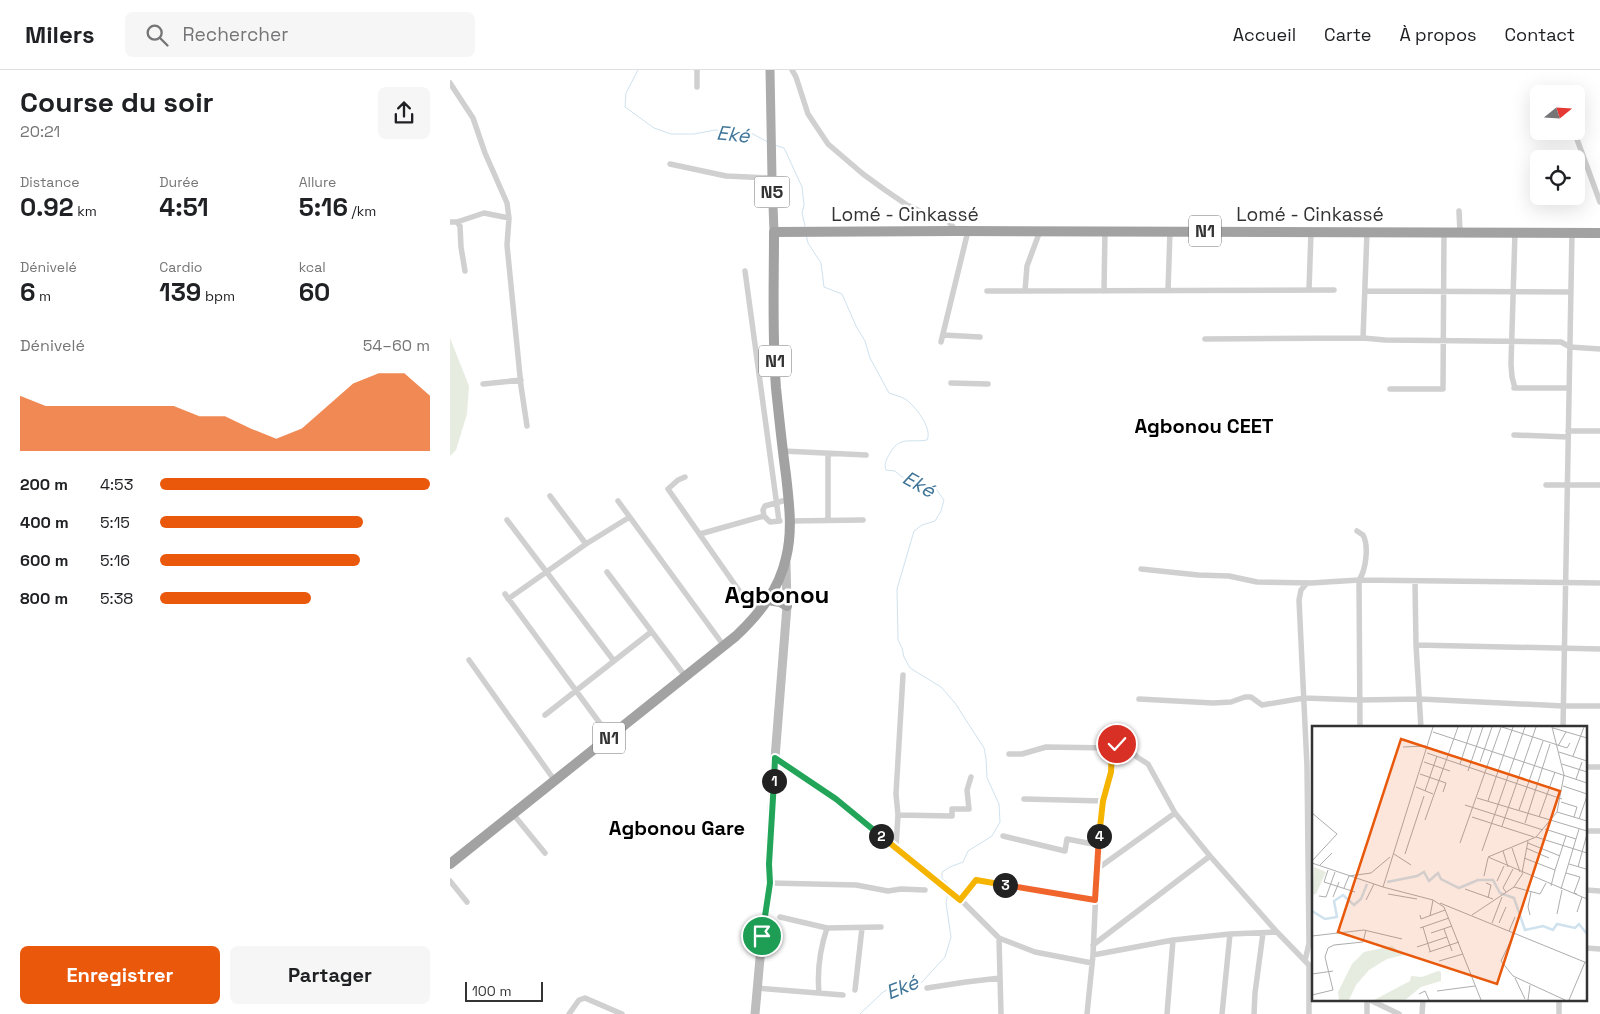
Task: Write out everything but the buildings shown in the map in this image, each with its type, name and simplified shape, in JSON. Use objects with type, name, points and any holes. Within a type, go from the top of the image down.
[{"type":"highway","name":"Lomé - Cinkassé","points":[[774,232],[1600,233]]},
{"type":"highway","name":"N1","points":[[763,606],[780,565],[785,542],[787,489],[775,362],[774,232]]},
{"type":"highway","name":"N1","points":[[450,864],[724,646],[746,626],[763,606],[780,578],[786,558],[785,521],[781,501],[787,489]]},
{"type":"highway","points":[[763,606],[780,602],[787,606]]},
{"type":"main road","name":"N5","points":[[770,70],[774,232]]},
{"type":"main road","points":[[755,1014],[770,883],[769,864],[775,758],[787,606],[786,558]]},
{"type":"street","points":[[697,70],[697,87]]},
{"type":"street","points":[[792,70],[796,76],[808,114],[828,144],[851,164],[907,205],[922,212],[946,218],[956,231]]},
{"type":"street","points":[[450,83],[472,118],[507,203],[509,218],[507,245],[521,380],[528,426]]},
{"type":"street","points":[[1577,140],[1600,202]]},
{"type":"street","points":[[670,164],[726,176],[772,178]]},
{"type":"street","points":[[1459,211],[1460,232]]},
{"type":"street","points":[[450,222],[457,222],[484,213],[509,218]]},
{"type":"street","points":[[457,222],[460,226],[461,247],[466,271]]},
{"type":"street","points":[[941,342],[968,231]]},
{"type":"street","points":[[1025,291],[1027,266],[1040,231]]},
{"type":"street","points":[[1104,231],[1104,291]]},
{"type":"street","points":[[1168,291],[1170,231]]},
{"type":"street","points":[[1309,290],[1311,232]]},
{"type":"street","points":[[1363,338],[1366,232]]},
{"type":"street","points":[[1390,389],[1443,389],[1442,292],[1444,232]]},
{"type":"street","points":[[1515,232],[1512,342],[1512,378],[1514,388],[1569,388]]},
{"type":"street","points":[[1562,726],[1572,232]]},
{"type":"street","points":[[745,271],[781,501],[765,506],[763,510],[764,516],[770,522],[863,520]]},
{"type":"street","points":[[987,292],[1334,290]]},
{"type":"street","points":[[1365,291],[1571,292]]},
{"type":"street","points":[[943,335],[980,337]]},
{"type":"street","points":[[1205,339],[1363,338],[1385,340],[1561,342],[1570,347],[1600,350]]},
{"type":"street","points":[[483,384],[521,380]]},
{"type":"street","points":[[951,383],[988,384]]},
{"type":"street","points":[[1514,435],[1568,434],[1600,431]]},
{"type":"street","points":[[783,451],[866,455]]},
{"type":"street","points":[[828,454],[828,520]]},
{"type":"street","points":[[685,477],[678,480],[668,489],[740,592],[763,606]]},
{"type":"street","points":[[1546,485],[1600,485]]},
{"type":"street","points":[[550,496],[586,544]]},
{"type":"street","points":[[618,501],[628,518],[724,646]]},
{"type":"street","points":[[700,534],[764,516]]},
{"type":"street","points":[[610,737],[506,597],[628,518]]},
{"type":"street","points":[[508,520],[614,661]]},
{"type":"street","points":[[1357,530],[1363,535],[1367,550],[1364,574],[1359,580],[1360,726]]},
{"type":"street","points":[[1140,569],[1229,576],[1258,582],[1359,580],[1600,583]]},
{"type":"street","points":[[607,572],[685,676]]},
{"type":"street","points":[[1307,582],[1301,590],[1299,600],[1307,766],[1310,1014]]},
{"type":"street","points":[[1415,582],[1416,645],[1421,726]]},
{"type":"street","points":[[545,715],[651,632]]},
{"type":"street","points":[[1416,645],[1600,649]]},
{"type":"street","points":[[469,660],[555,781]]},
{"type":"street","points":[[896,847],[898,814],[896,794],[903,675]]},
{"type":"street","points":[[1139,699],[1213,703],[1231,702],[1245,696],[1251,696],[1262,705],[1304,698],[1360,700],[1420,699],[1600,706]]},
{"type":"street","points":[[1087,1014],[1093,955],[1098,845],[1103,801],[1111,772],[1112,751],[1115,745],[1126,746],[1137,757],[1148,764],[1175,813],[1277,932],[1309,964]]},
{"type":"street","points":[[1009,754],[1022,754],[1046,748],[1112,748]]},
{"type":"street","points":[[775,758],[836,799],[940,885],[955,894],[999,938],[1035,952],[1092,963]]},
{"type":"street","points":[[1307,766],[1312,766]]},
{"type":"street","points":[[898,814],[941,817],[952,816],[952,809],[969,809],[967,790],[971,777]]},
{"type":"street","points":[[1024,799],[1103,801]]},
{"type":"street","points":[[1097,869],[1175,813]]},
{"type":"street","points":[[512,814],[545,853]]},
{"type":"street","points":[[1003,836],[1065,851],[1067,839],[1098,845]]},
{"type":"street","points":[[1093,945],[1210,856]]},
{"type":"street","points":[[960,900],[976,880],[1095,900]]},
{"type":"street","points":[[450,881],[468,902]]},
{"type":"street","points":[[770,883],[856,886],[888,891],[901,889],[925,890]]},
{"type":"street","points":[[780,917],[827,928],[881,927]]},
{"type":"street","points":[[819,993],[819,956],[827,928]]},
{"type":"street","points":[[855,990],[862,928]]},
{"type":"street","points":[[1093,955],[1173,940],[1230,934],[1277,932]]},
{"type":"street","points":[[1254,1014],[1263,933]]},
{"type":"street","points":[[1222,1014],[1230,934]]},
{"type":"street","points":[[999,938],[1001,1014]]},
{"type":"street","points":[[1167,1014],[1173,940]]},
{"type":"street","points":[[927,988],[1000,978]]},
{"type":"street","points":[[757,988],[843,995]]},
{"type":"street","points":[[569,1014],[579,1000],[585,998],[622,1014]]},
{"type":"street","points":[[1373,1002],[1399,1014]]},
{"type":"shaded area","points":[[450,338],[469,386],[467,414],[456,450],[450,456]]},
{"type":"waterway","name":"Eké","points":[[638,70],[626,93],[625,107],[654,128],[671,134],[694,134],[715,130],[751,133],[768,142]]},
{"type":"waterway","name":"Eké","points":[[774,145],[784,148],[802,187],[804,205],[802,213],[805,226]]},
{"type":"waterway","name":"Eké","points":[[806,235],[808,243],[821,263],[824,287],[842,294],[865,341],[870,358],[889,393],[909,402],[918,412],[928,430],[927,440],[905,441],[897,445],[887,459],[885,464],[886,470],[895,471],[914,483],[936,489],[944,500],[941,511],[935,521],[922,525],[914,531],[897,589],[898,640],[910,668],[941,687],[955,703],[984,748],[987,778],[999,804],[1000,822],[992,836],[968,851],[963,862],[942,872],[942,879],[947,882],[948,888]]},
{"type":"waterway","name":"Eké","points":[[860,1014],[883,992],[891,988],[916,985],[922,982],[945,957],[951,937],[946,903],[948,892]]},
{"type":"district","name":"Agbonou CEET","points":[[1204,426]]},
{"type":"district","name":"Agbonou","points":[[777,595]]},
{"type":"district","name":"Agbonou Gare","points":[[677,828]]},
{"type":"route","points":[[762,936],[770,883],[769,864],[775,758],[836,799],[960,900],[976,880],[1095,900],[1103,801],[1111,772],[1112,751],[1117,744]]}]
